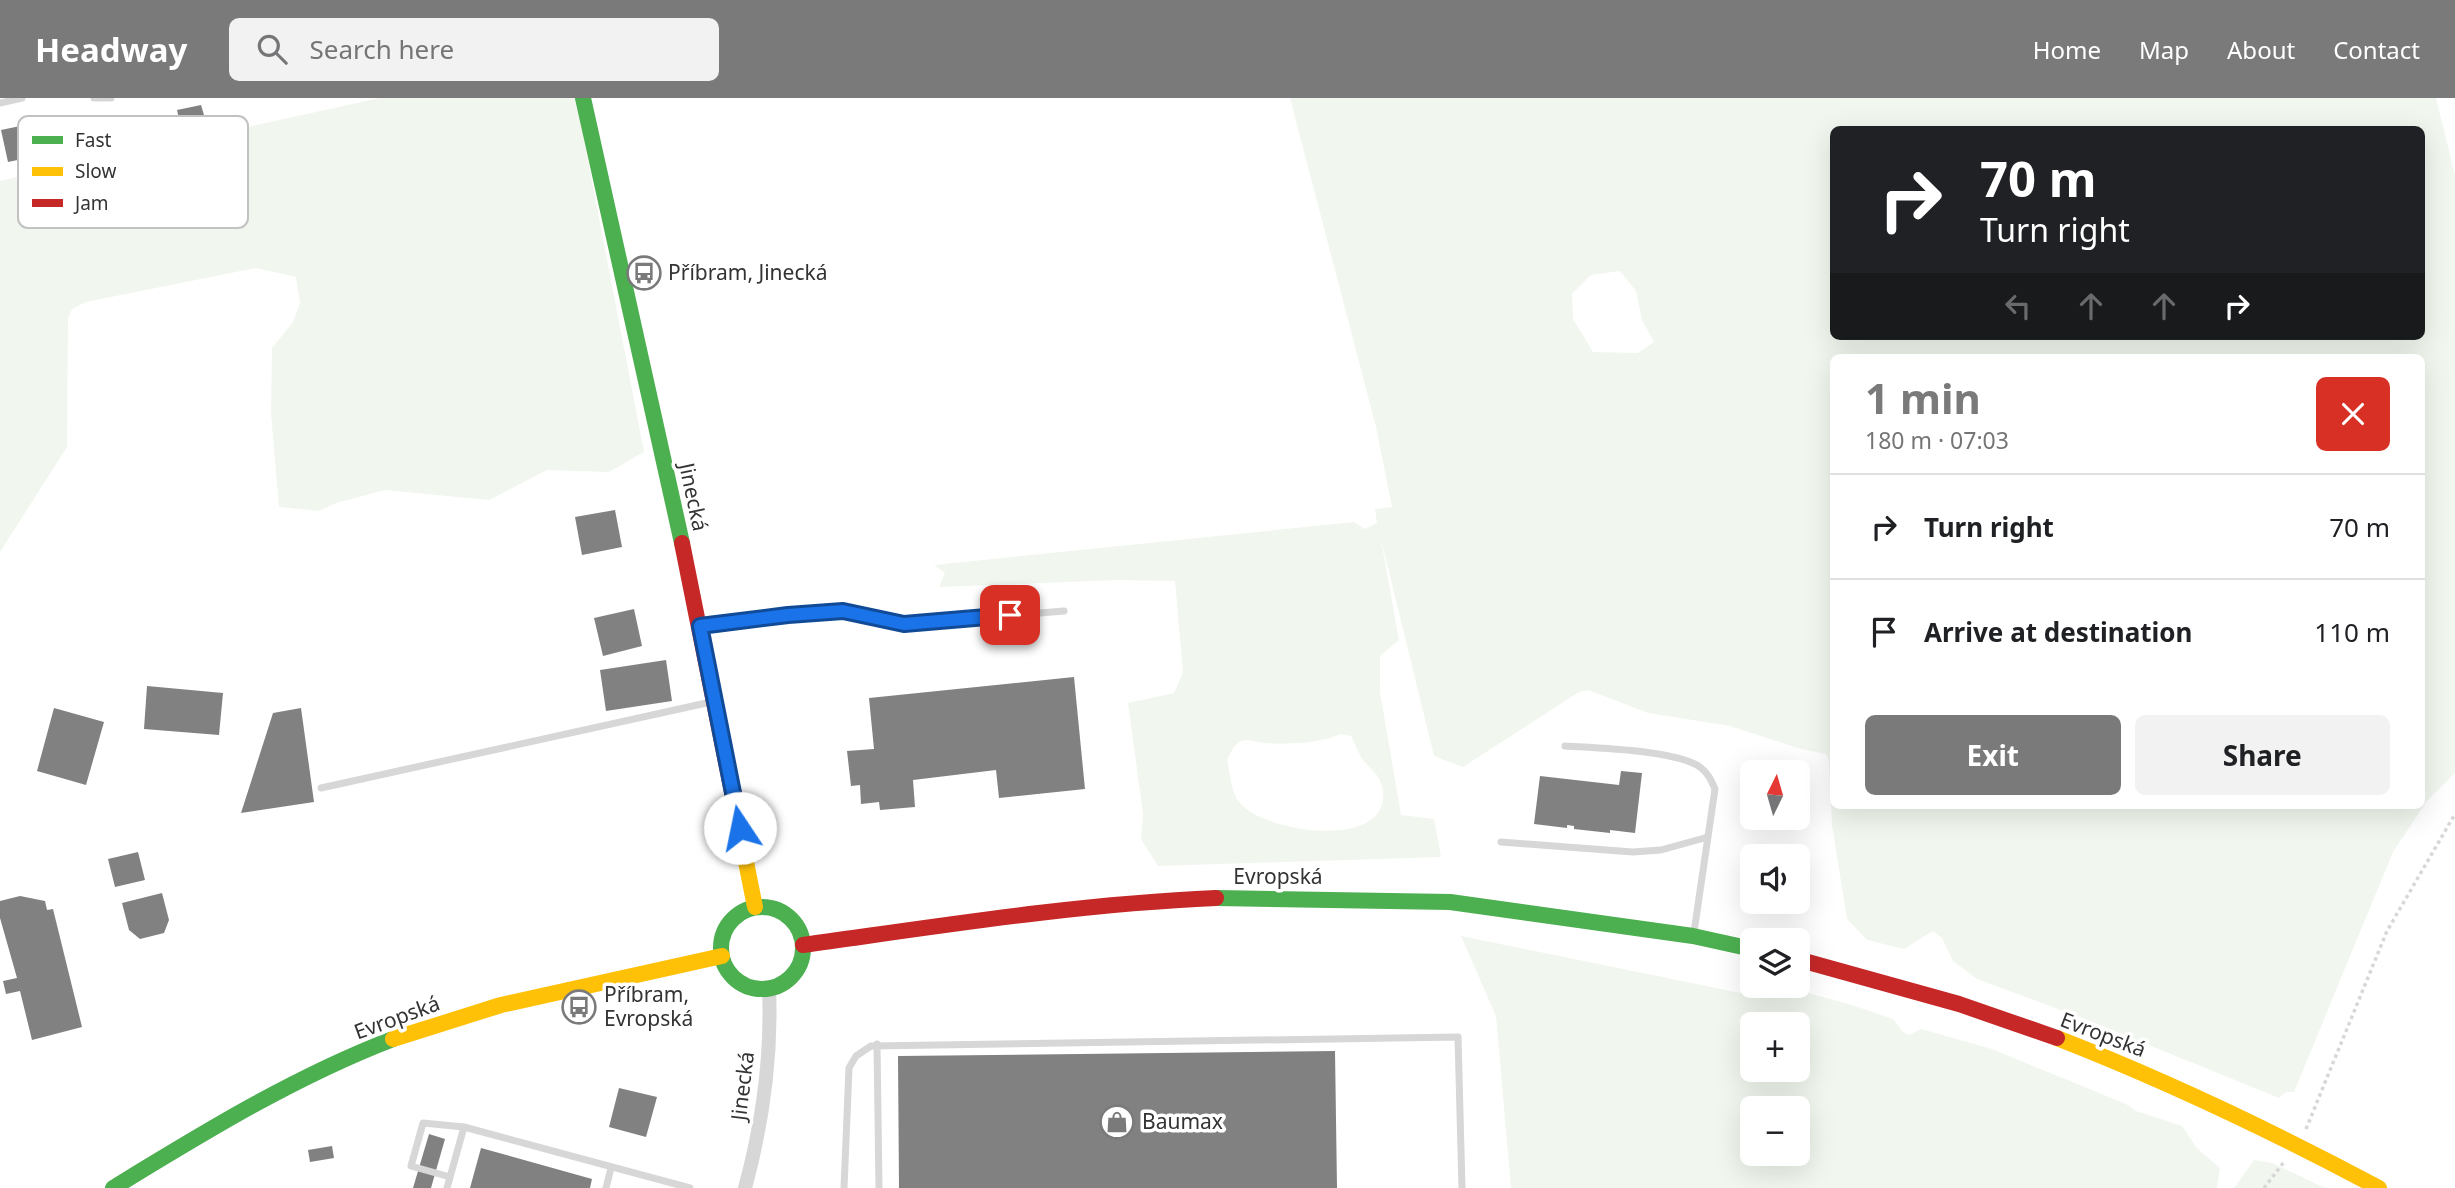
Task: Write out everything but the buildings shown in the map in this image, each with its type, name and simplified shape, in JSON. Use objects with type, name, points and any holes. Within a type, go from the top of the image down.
[{"type":"main road","name":"Jinecká","points":[[583,98],[700,626],[755,907]]},
{"type":"main road","name":"Evropská","points":[[803,945],[1057,909],[1146,901],[1242,897],[1450,902],[1693,936],[1740,946]]},
{"type":"main road","points":[[755,907],[774,909],[791,919],[797,926],[803,945],[802,955],[794,973],[779,985],[760,989],[743,984],[729,973],[721,947],[725,929],[738,915],[755,907]]},
{"type":"main road","name":"Evropská","points":[[113,1188],[274,1093],[374,1046],[495,1007],[722,957]]},
{"type":"main road","name":"Evropská","points":[[1810,962],[1888,983],[2010,1021],[2128,1066],[2298,1143],[2379,1188]]},
{"type":"street","name":"Jinecká","points":[[745,1188],[764,1103],[769,1060],[769,988]]},
{"type":"lane","points":[[0,103],[22,98]]},
{"type":"lane","points":[[94,98],[110,98]]},
{"type":"lane","points":[[700,626],[843,611],[904,624],[1064,611]]},
{"type":"lane","points":[[321,788],[715,701]]},
{"type":"lane","points":[[1565,746],[1661,754],[1698,765],[1710,777],[1715,789],[1693,936]]},
{"type":"lane","points":[[1501,842],[1633,852],[1661,850],[1708,837]]},
{"type":"lane","points":[[844,1188],[849,1068],[861,1051],[877,1044],[1458,1037],[1462,1188]]},
{"type":"lane","points":[[877,1044],[879,1188]]},
{"type":"lane","points":[[450,1177],[411,1166],[423,1123],[464,1127],[690,1188]]},
{"type":"lane","points":[[447,1188],[464,1127]]},
{"type":"lane","points":[[606,1188],[611,1167]]},
{"type":"path","points":[[2264,1188],[2298,1143],[2310,1121],[2387,932],[2455,814]]},
{"type":"shaded area","points":[[380,98],[576,98],[644,452],[609,472],[547,470],[489,500],[385,490],[336,503],[319,511],[279,507],[271,414],[272,348],[293,322],[300,303],[296,277],[256,268],[86,302],[72,309],[68,319],[67,447],[0,552],[0,181],[18,177],[18,228],[248,228],[248,127]]},
{"type":"shaded area","points":[[1290,98],[2436,98],[2455,175],[2455,773],[2425,804],[2425,354],[1830,354],[1830,782],[1826,754],[1801,749],[1730,726],[1648,713],[1588,690],[1579,692],[1463,767],[1434,756],[1381,539],[1399,640],[1380,656],[1380,692],[1401,815],[1434,819],[1441,857],[1158,866],[1141,839],[1143,814],[1128,703],[1174,693],[1183,673],[1175,581],[1117,580],[939,587],[945,573],[934,565],[1354,522],[1365,529],[1377,523],[1375,509],[1392,507],[1376,427]],"holes":[[[1620,271],[1636,291],[1642,320],[1654,342],[1638,353],[1593,352],[1573,319],[1572,294],[1591,275]],[[1341,734],[1351,736],[1361,757],[1381,782],[1381,807],[1370,821],[1350,829],[1326,831],[1299,828],[1253,813],[1236,798],[1227,760],[1239,742],[1314,742]]]},
{"type":"shaded area","points":[[1831,809],[2422,809],[2393,852],[2294,1092],[2286,1092],[2279,1098],[2085,1019],[1977,979],[1953,961],[1942,938],[1933,931],[1904,949],[1867,940],[1847,919]]},
{"type":"shaded area","points":[[1461,936],[1740,993],[1740,998],[1810,998],[1810,993],[1852,1005],[1893,1019],[1903,1032],[1909,1035],[1921,1029],[1992,1049],[2126,1104],[2136,1111],[2182,1126],[2197,1148],[2220,1168],[2217,1188],[1511,1188],[1496,1016]]},
{"type":"shaded area","points":[[2254,1160],[2272,1163],[2325,1188],[2234,1188]]},
{"type":"traffic: fast","points":[[583,98],[682,543]]},
{"type":"traffic: fast","points":[[1216,898],[1450,902],[1693,936],[1740,946]]},
{"type":"traffic: fast","points":[[762,907],[778,910],[791,919],[800,932],[803,948],[800,964],[791,977],[778,986],[762,989],[746,986],[733,977],[724,964],[721,948],[724,932],[733,919],[746,910],[762,907]]},
{"type":"traffic: fast","points":[[113,1188],[285,1088],[393,1039]]},
{"type":"traffic: slow","points":[[734,802],[755,907]]},
{"type":"traffic: slow","points":[[393,1039],[501,1005],[722,956]]},
{"type":"traffic: slow","points":[[2057,1038],[2220,1108],[2379,1188]]},
{"type":"traffic: jam","points":[[682,543],[734,802]]},
{"type":"traffic: jam","points":[[803,945],[1060,910],[1216,898]]},
{"type":"traffic: jam","points":[[1810,963],[1959,1004],[2057,1038]]},
{"type":"place","name":"Příbram, Jinecká","points":[[644,273]]},
{"type":"place","name":"Příbram, Evropská","points":[[579,1007]]},
{"type":"place","name":"Baumax","points":[[1117,1122]]},
{"type":"route","points":[[740,828],[700,626],[843,611],[904,624],[1010,615]]}]
